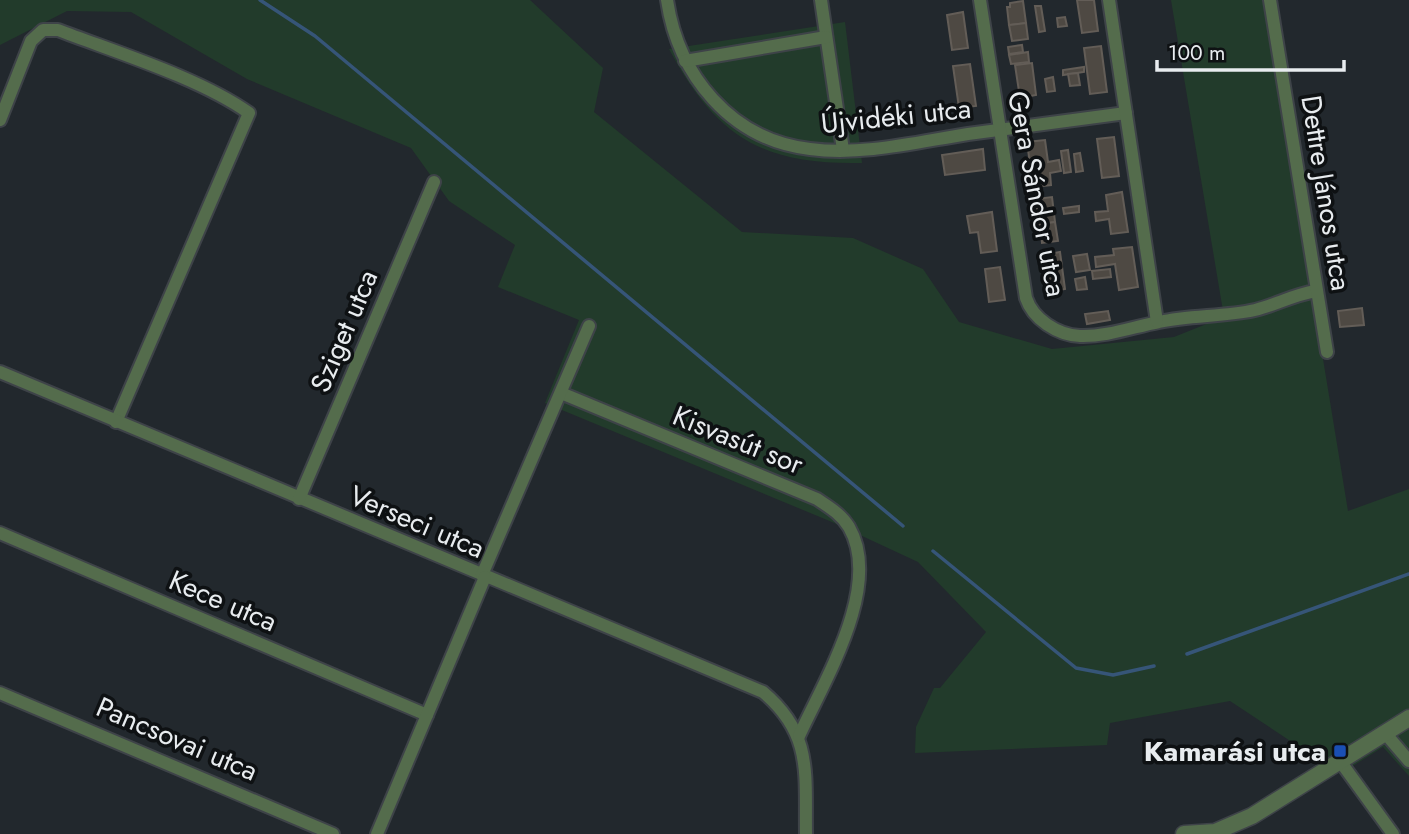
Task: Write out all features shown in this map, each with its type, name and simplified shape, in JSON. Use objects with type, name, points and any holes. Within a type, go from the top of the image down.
[{"type":"street","name":"Újvidéki utca","points":[[667,0],[675,39],[685,61],[711,99],[748,129],[794,147],[870,149],[1126,113]]},
{"type":"street","points":[[821,0],[843,150]]},
{"type":"street","name":"Gera Sándor utca","points":[[980,0],[1030,309],[1057,330],[1078,336],[1101,335],[1157,322],[1257,310],[1289,296],[1316,291]]},
{"type":"street","points":[[1109,0],[1157,322]]},
{"type":"street","name":"Dettre János utca","points":[[1270,0],[1327,352]]},
{"type":"street","points":[[0,120],[31,41],[43,30],[58,30],[96,44],[234,102],[249,113],[247,123],[116,422]]},
{"type":"street","points":[[685,61],[826,37]]},
{"type":"street","name":"Sziget utca","points":[[299,499],[434,182]]},
{"type":"street","points":[[377,834],[589,326]]},
{"type":"street","name":"Verseci utca","points":[[0,372],[763,692],[789,719],[799,736]]},
{"type":"street","name":"Kisvasút sor","points":[[561,393],[817,499],[841,516],[850,529],[858,568],[854,612],[799,736]]},
{"type":"street","name":"Kece utca","points":[[0,533],[427,715]]},
{"type":"street","name":"Pancsovai utca","points":[[0,693],[333,834]]},
{"type":"street","points":[[1184,834],[1215,833],[1252,816],[1409,718]]},
{"type":"street","points":[[1385,733],[1409,761]]},
{"type":"street","points":[[799,736],[804,757],[806,834]]},
{"type":"street","points":[[1339,761],[1393,834]]},
{"type":"green space","points":[[0,0],[530,0],[603,68],[594,112],[742,232],[853,238],[923,269],[959,322],[1052,349],[1174,337],[1224,317],[1171,0],[1264,0],[1348,511],[1409,489],[1409,776],[1383,747],[1340,774],[1230,701],[1110,723],[1107,745],[915,753],[916,727],[934,688],[940,688],[986,632],[918,562],[832,522],[545,403],[579,320],[498,287],[515,245],[449,201],[411,148],[247,79],[131,12],[67,11],[0,45]]},
{"type":"green space","points":[[845,22],[862,163],[796,158],[769,151],[746,140],[724,124],[705,104],[669,49]]},
{"type":"building","points":[[1077,0],[1094,0],[1098,31],[1082,33]]},
{"type":"building","points":[[1023,1],[1026,23],[1009,25],[1007,7],[1010,7],[1010,3]]},
{"type":"building","points":[[1035,6],[1041,6],[1045,31],[1039,32]]},
{"type":"building","points":[[963,12],[968,48],[952,50],[947,15]]},
{"type":"building","points":[[1065,17],[1067,26],[1058,27],[1057,18]]},
{"type":"building","points":[[1026,23],[1028,39],[1012,41],[1009,25]]},
{"type":"building","points":[[1022,45],[1023,52],[1009,54],[1008,47]]},
{"type":"building","points":[[1101,46],[1107,92],[1090,94],[1084,48]]},
{"type":"building","points":[[1028,52],[1029,62],[1011,64],[1009,55]]},
{"type":"building","points":[[1032,63],[1036,95],[1020,98],[1015,65]]},
{"type":"building","points":[[970,64],[976,106],[959,108],[953,66]]},
{"type":"building","points":[[1084,67],[1084,72],[1063,75],[1063,70]]},
{"type":"building","points":[[1078,73],[1080,85],[1070,86],[1068,74]]},
{"type":"building","points":[[1053,77],[1055,91],[1047,92],[1045,79]]},
{"type":"building","points":[[1114,137],[1119,176],[1102,178],[1097,139]]},
{"type":"building","points":[[1045,140],[1048,162],[1059,160],[1061,171],[1050,173],[1051,185],[1033,187],[1027,142]]},
{"type":"building","points":[[983,149],[985,170],[945,175],[942,155]]},
{"type":"building","points":[[1068,150],[1071,172],[1064,173],[1061,151]]},
{"type":"building","points":[[1080,153],[1083,171],[1076,172],[1074,154]]},
{"type":"building","points":[[1122,192],[1128,232],[1111,234],[1109,219],[1096,221],[1095,212],[1108,211],[1106,195]]},
{"type":"building","points":[[1052,197],[1055,222],[1039,224],[1036,199]]},
{"type":"building","points":[[1079,206],[1079,212],[1064,214],[1063,208]]},
{"type":"building","points":[[992,212],[997,251],[981,253],[978,232],[970,233],[967,216]]},
{"type":"building","points":[[1055,222],[1058,241],[1042,243],[1040,224]]},
{"type":"building","points":[[1132,247],[1138,287],[1119,290],[1115,264],[1096,267],[1095,257],[1114,255],[1113,249]]},
{"type":"building","points":[[1060,252],[1065,289],[1049,292],[1045,259],[1050,258],[1049,254]]},
{"type":"building","points":[[1087,254],[1090,270],[1076,272],[1073,256]]},
{"type":"building","points":[[1000,267],[1005,300],[989,302],[985,269]]},
{"type":"building","points":[[1110,269],[1111,277],[1093,279],[1092,271]]},
{"type":"building","points":[[1085,277],[1087,289],[1077,290],[1075,279]]},
{"type":"building","points":[[1362,308],[1364,325],[1340,327],[1338,311]]},
{"type":"building","points":[[1108,311],[1110,320],[1087,324],[1085,314]]},
{"type":"waterway","points":[[260,0],[315,36],[903,526]]},
{"type":"waterway","points":[[933,551],[1076,668],[1113,675],[1154,666]]},
{"type":"waterway","points":[[1187,654],[1409,574]]},
{"type":"place","name":"Kamarási utca","points":[[1340,751]]}]
